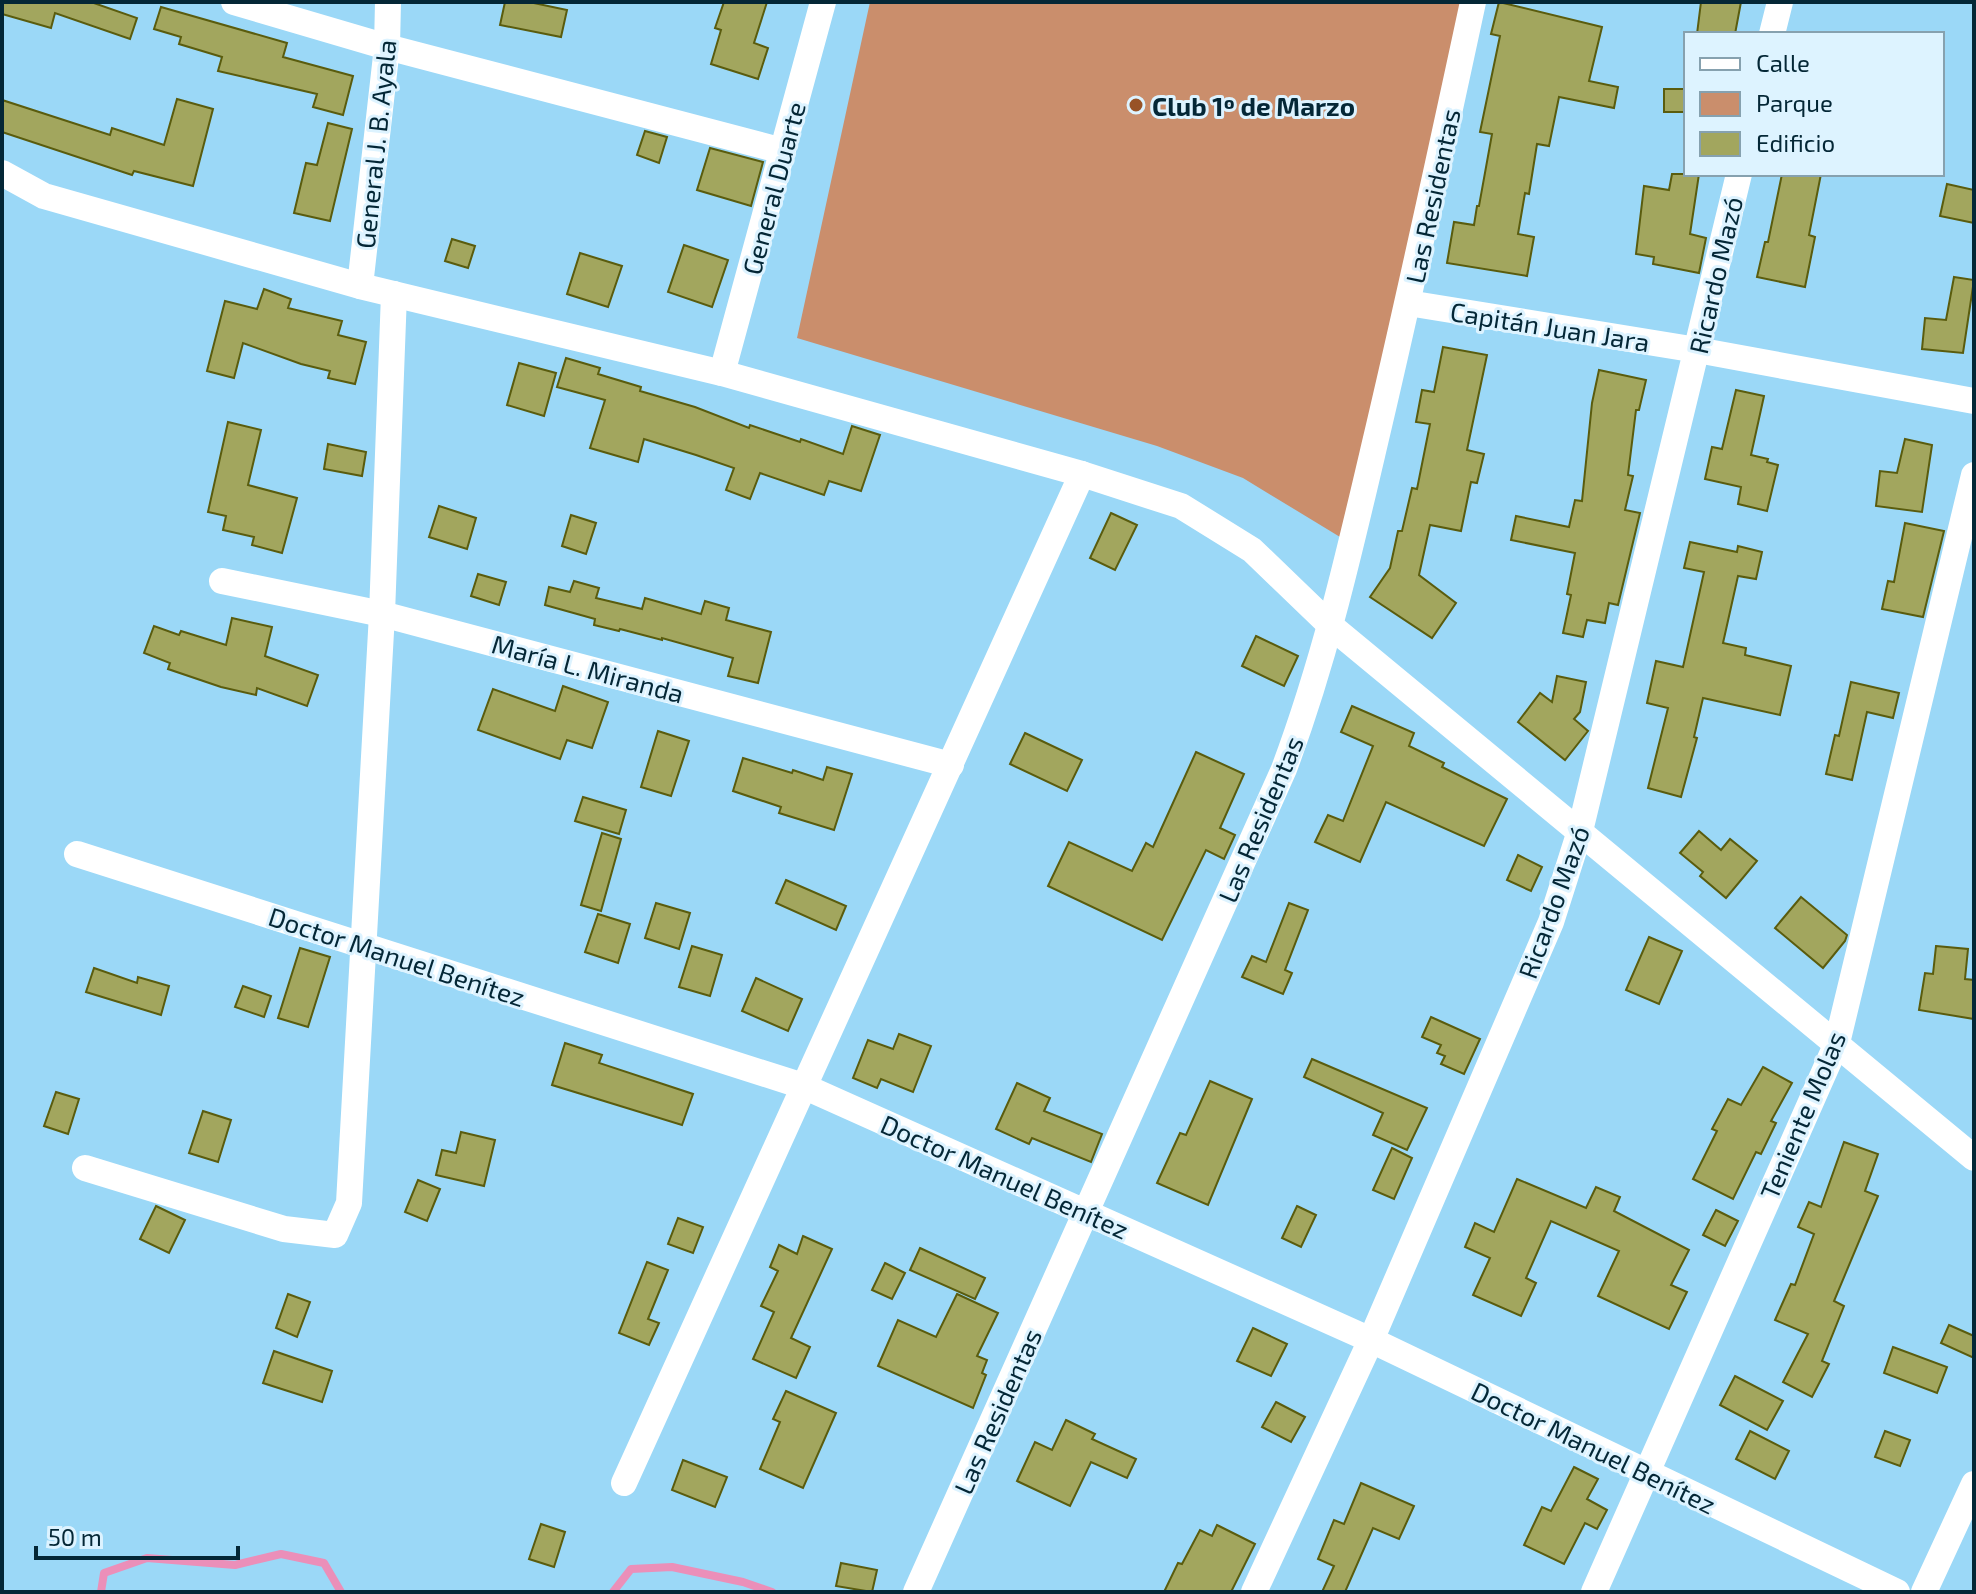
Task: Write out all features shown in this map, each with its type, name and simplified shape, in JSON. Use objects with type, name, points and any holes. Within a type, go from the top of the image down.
[{"type":"street","points":[[234,2],[387,47],[783,151]]},
{"type":"street","name":"General J. B. Ayala","points":[[360,286],[387,47],[388,2]]},
{"type":"street","name":"General Duarte","points":[[722,373],[823,2]]},
{"type":"street","name":"Las Residentas","points":[[916,1592],[1284,769],[1311,697],[1332,627],[1408,303],[1473,2]]},
{"type":"street","points":[[1772,32],[1780,2]]},
{"type":"street","points":[[2,173],[44,196],[360,286],[722,373],[1082,474],[1181,506],[1252,550],[1332,627],[1974,1158]]},
{"type":"street","name":"Ricardo Mazó","points":[[1254,1592],[1371,1340],[1551,922],[1580,831],[1739,176]]},
{"type":"street","points":[[85,1168],[284,1229],[335,1235],[349,1203],[382,614],[394,294]]},
{"type":"street","name":"Capitán Juan Jara","points":[[1408,303],[1697,350],[1974,401]]},
{"type":"street","points":[[624,1483],[1082,474]]},
{"type":"street","name":"Teniente Molas","points":[[1594,1592],[1837,1043],[1974,475]]},
{"type":"street","name":"María L. Miranda","points":[[222,581],[382,614],[951,765]]},
{"type":"street","name":"Doctor Manuel Benítez","points":[[77,854],[803,1086],[1371,1340],[1897,1592]]},
{"type":"street","points":[[1924,1592],[1974,1484]]},
{"type":"green space","points":[[870,2],[1462,2],[1345,540],[1243,478],[1157,446],[797,338]]},
{"type":"building","points":[[2,2],[91,2],[137,18],[130,39],[55,13],[51,28],[2,14]]},
{"type":"building","points":[[505,2],[529,2],[567,10],[561,37],[500,25]]},
{"type":"building","points":[[724,2],[767,2],[754,43],[768,48],[758,79],[711,64],[721,30],[715,28]]},
{"type":"building","points":[[1499,2],[1602,27],[1589,81],[1618,87],[1614,108],[1559,97],[1549,146],[1537,144],[1529,194],[1525,193],[1518,234],[1534,237],[1527,276],[1447,263],[1454,222],[1474,225],[1479,206],[1492,134],[1480,132],[1500,36],[1491,34]]},
{"type":"building","points":[[1701,2],[1741,2],[1735,32],[1697,32]]},
{"type":"building","points":[[161,7],[287,43],[283,57],[353,76],[343,115],[313,107],[317,94],[218,71],[222,57],[179,44],[181,37],[154,29]]},
{"type":"building","points":[[1664,89],[1684,89],[1684,112],[1664,112]]},
{"type":"building","points":[[177,99],[213,109],[193,186],[134,171],[132,175],[2,132],[2,100],[110,135],[112,128],[164,145]]},
{"type":"building","points":[[328,123],[352,129],[330,221],[294,213],[306,163],[317,165]]},
{"type":"building","points":[[645,131],[667,137],[659,163],[637,155]]},
{"type":"building","points":[[710,148],[763,162],[751,206],[697,190]]},
{"type":"building","points":[[1672,174],[1699,176],[1690,234],[1706,238],[1699,273],[1653,264],[1654,257],[1636,254],[1644,186],[1669,190]]},
{"type":"building","points":[[1782,176],[1821,176],[1809,235],[1815,237],[1805,287],[1757,277],[1765,242],[1768,242]]},
{"type":"building","points":[[1947,184],[1974,190],[1974,223],[1940,216]]},
{"type":"building","points":[[452,239],[475,246],[468,268],[445,261]]},
{"type":"building","points":[[684,245],[728,260],[712,307],[668,292]]},
{"type":"building","points":[[580,253],[622,266],[608,307],[567,294]]},
{"type":"building","points":[[1954,277],[1974,280],[1963,353],[1922,349],[1925,318],[1946,320]]},
{"type":"building","points":[[264,289],[291,299],[288,308],[342,321],[338,335],[366,342],[355,384],[328,378],[330,371],[243,343],[234,378],[207,371],[225,301],[257,309]]},
{"type":"building","points":[[1443,347],[1487,355],[1467,450],[1484,454],[1477,483],[1471,482],[1461,531],[1430,525],[1419,575],[1456,603],[1432,638],[1370,597],[1390,568],[1412,488],[1417,489],[1430,424],[1416,422],[1422,390],[1434,392]]},
{"type":"building","points":[[566,358],[600,368],[598,374],[641,387],[640,391],[695,407],[749,428],[750,425],[800,442],[801,439],[843,454],[852,426],[880,435],[861,491],[829,481],[824,495],[760,473],[750,499],[726,490],[734,468],[696,455],[644,439],[638,462],[590,448],[605,400],[557,387]]},
{"type":"building","points":[[519,363],[556,373],[544,416],[507,405]]},
{"type":"building","points":[[1599,370],[1646,380],[1639,410],[1636,410],[1628,475],[1633,476],[1625,510],[1640,513],[1618,605],[1609,603],[1605,623],[1587,620],[1583,637],[1563,633],[1575,553],[1511,540],[1516,516],[1569,527],[1575,500],[1582,501],[1592,403]]},
{"type":"building","points":[[1736,390],[1764,396],[1751,455],[1778,465],[1767,511],[1738,504],[1741,487],[1705,479],[1712,447],[1722,449]]},
{"type":"building","points":[[228,422],[261,430],[248,485],[297,498],[282,553],[252,545],[254,537],[223,530],[226,516],[208,512]]},
{"type":"building","points":[[1905,439],[1932,445],[1922,512],[1876,506],[1880,471],[1897,473]]},
{"type":"building","points":[[328,444],[366,452],[362,476],[324,469]]},
{"type":"building","points":[[439,506],[476,518],[467,549],[429,537]]},
{"type":"building","points":[[1111,513],[1137,525],[1115,570],[1090,558]]},
{"type":"building","points":[[571,515],[596,523],[586,554],[562,546]]},
{"type":"building","points":[[1905,523],[1944,531],[1923,617],[1882,609],[1888,581],[1894,582]]},
{"type":"building","points":[[1690,542],[1737,552],[1738,546],[1762,552],[1756,579],[1738,576],[1723,643],[1746,648],[1745,655],[1791,666],[1780,715],[1703,698],[1694,737],[1697,738],[1681,797],[1648,788],[1668,708],[1647,703],[1656,661],[1683,667],[1704,572],[1684,568]]},
{"type":"building","points":[[478,574],[506,582],[499,605],[471,596]]},
{"type":"building","points":[[574,581],[599,588],[596,598],[642,609],[645,598],[701,614],[705,601],[729,608],[726,620],[771,632],[758,683],[728,676],[733,658],[662,638],[594,625],[595,619],[545,605],[549,587],[570,592]]},
{"type":"building","points":[[232,618],[272,627],[265,656],[318,675],[307,706],[257,688],[256,695],[221,687],[168,669],[170,663],[144,653],[154,626],[226,645]]},
{"type":"building","points":[[1256,636],[1298,656],[1284,686],[1242,666]]},
{"type":"building","points":[[1557,676],[1586,682],[1580,712],[1574,719],[1588,731],[1565,760],[1518,722],[1540,693],[1552,702]]},
{"type":"building","points":[[1851,682],[1899,693],[1893,718],[1867,712],[1852,780],[1826,774],[1835,735],[1839,736]]},
{"type":"building","points":[[563,686],[608,702],[592,748],[567,740],[560,759],[478,730],[493,689],[555,711]]},
{"type":"building","points":[[1352,706],[1414,733],[1409,746],[1444,763],[1442,767],[1507,799],[1484,846],[1386,802],[1360,862],[1315,842],[1328,815],[1343,821],[1373,746],[1341,732]]},
{"type":"building","points":[[658,731],[689,741],[671,796],[641,787]]},
{"type":"building","points":[[1025,733],[1082,760],[1067,791],[1010,764]]},
{"type":"building","points":[[1196,752],[1244,774],[1220,828],[1235,835],[1224,859],[1206,850],[1162,940],[1048,886],[1069,842],[1132,871],[1146,843],[1153,847]]},
{"type":"building","points":[[743,758],[823,780],[827,767],[852,774],[834,830],[779,813],[781,807],[733,791]]},
{"type":"building","points":[[583,797],[626,810],[619,834],[575,821]]},
{"type":"building","points":[[1699,831],[1721,850],[1730,839],[1757,861],[1726,898],[1700,876],[1703,872],[1680,853]]},
{"type":"building","points":[[602,833],[621,839],[601,911],[581,905]]},
{"type":"building","points":[[1518,855],[1542,867],[1531,891],[1507,880]]},
{"type":"building","points":[[786,880],[846,906],[836,930],[776,903]]},
{"type":"building","points":[[1801,897],[1847,935],[1823,968],[1775,928]]},
{"type":"building","points":[[656,903],[690,913],[679,949],[645,938]]},
{"type":"building","points":[[1289,903],[1308,910],[1285,970],[1292,973],[1283,994],[1242,977],[1252,956],[1266,962]]},
{"type":"building","points":[[598,914],[630,924],[618,963],[585,952]]},
{"type":"building","points":[[1649,937],[1682,951],[1659,1004],[1626,990]]},
{"type":"building","points":[[692,946],[722,955],[710,996],[679,987]]},
{"type":"building","points":[[1936,946],[1968,949],[1965,979],[1974,980],[1974,1019],[1919,1010],[1925,973],[1933,974]]},
{"type":"building","points":[[300,948],[330,957],[308,1027],[278,1018]]},
{"type":"building","points":[[94,968],[137,983],[138,977],[169,986],[161,1015],[86,992]]},
{"type":"building","points":[[756,978],[802,999],[788,1031],[742,1011]]},
{"type":"building","points":[[243,986],[271,996],[264,1017],[235,1007]]},
{"type":"building","points":[[1431,1017],[1480,1039],[1464,1074],[1441,1064],[1445,1056],[1437,1053],[1441,1045],[1422,1037]]},
{"type":"building","points":[[899,1034],[931,1046],[913,1092],[881,1079],[877,1088],[853,1078],[868,1040],[893,1049]]},
{"type":"building","points":[[565,1043],[602,1055],[599,1063],[693,1094],[682,1125],[552,1085]]},
{"type":"building","points":[[1312,1059],[1427,1108],[1407,1150],[1373,1135],[1383,1113],[1304,1077]]},
{"type":"building","points":[[1763,1067],[1792,1083],[1771,1121],[1776,1123],[1761,1154],[1756,1152],[1733,1199],[1693,1179],[1717,1131],[1712,1129],[1728,1099],[1741,1105]]},
{"type":"building","points":[[1210,1081],[1252,1099],[1208,1205],[1157,1183],[1180,1133],[1186,1135]]},
{"type":"building","points":[[1017,1083],[1050,1098],[1044,1111],[1102,1134],[1091,1162],[1032,1138],[1029,1144],[996,1129]]},
{"type":"building","points":[[56,1092],[79,1099],[68,1134],[44,1126]]},
{"type":"building","points":[[203,1111],[231,1120],[218,1162],[189,1153]]},
{"type":"building","points":[[461,1132],[495,1140],[484,1186],[436,1175],[442,1150],[456,1153]]},
{"type":"building","points":[[1844,1142],[1878,1154],[1865,1191],[1878,1196],[1834,1301],[1844,1306],[1822,1361],[1829,1364],[1812,1397],[1783,1382],[1808,1334],[1775,1320],[1791,1284],[1795,1285],[1814,1234],[1798,1227],[1809,1202],[1821,1207]]},
{"type":"building","points":[[1392,1148],[1412,1158],[1394,1199],[1373,1190]]},
{"type":"building","points":[[1517,1179],[1586,1208],[1596,1187],[1620,1197],[1614,1211],[1689,1250],[1671,1285],[1687,1292],[1669,1329],[1598,1296],[1619,1251],[1551,1221],[1526,1278],[1536,1283],[1521,1316],[1473,1295],[1490,1258],[1465,1247],[1475,1223],[1494,1232]]},
{"type":"building","points":[[418,1180],[440,1189],[427,1221],[405,1212]]},
{"type":"building","points":[[156,1206],[185,1220],[169,1253],[140,1239]]},
{"type":"building","points":[[1297,1206],[1316,1215],[1301,1247],[1282,1238]]},
{"type":"building","points":[[1716,1210],[1738,1221],[1725,1246],[1703,1235]]},
{"type":"building","points":[[678,1218],[703,1227],[693,1253],[668,1244]]},
{"type":"building","points":[[803,1236],[832,1249],[791,1338],[810,1347],[796,1378],[753,1359],[774,1312],[761,1306],[778,1271],[770,1267],[779,1245],[797,1254]]},
{"type":"building","points":[[920,1248],[985,1278],[975,1299],[910,1270]]},
{"type":"building","points":[[647,1262],[668,1270],[648,1319],[659,1323],[649,1345],[619,1333]]},
{"type":"building","points":[[885,1263],[905,1273],[892,1299],[872,1290]]},
{"type":"building","points":[[288,1294],[310,1302],[297,1337],[276,1328]]},
{"type":"building","points":[[957,1294],[998,1313],[977,1356],[987,1360],[982,1373],[986,1375],[973,1408],[878,1366],[898,1320],[936,1337]]},
{"type":"building","points":[[1949,1325],[1974,1336],[1974,1358],[1941,1343]]},
{"type":"building","points":[[1253,1328],[1287,1344],[1271,1376],[1237,1361]]},
{"type":"building","points":[[1893,1347],[1947,1367],[1937,1393],[1884,1373]]},
{"type":"building","points":[[274,1351],[332,1371],[322,1402],[263,1383]]},
{"type":"building","points":[[1735,1376],[1783,1401],[1767,1430],[1720,1405]]},
{"type":"building","points":[[786,1391],[836,1413],[803,1488],[760,1469],[780,1422],[773,1419]]},
{"type":"building","points":[[1276,1402],[1305,1417],[1291,1442],[1262,1427]]},
{"type":"building","points":[[1066,1420],[1095,1434],[1092,1439],[1136,1459],[1127,1478],[1091,1462],[1070,1506],[1017,1481],[1035,1442],[1052,1450]]},
{"type":"building","points":[[1750,1431],[1789,1451],[1775,1479],[1736,1459]]},
{"type":"building","points":[[1885,1431],[1910,1440],[1900,1466],[1875,1457]]},
{"type":"building","points":[[683,1460],[727,1477],[715,1507],[672,1490]]},
{"type":"building","points":[[1574,1467],[1598,1479],[1587,1499],[1607,1510],[1597,1529],[1585,1523],[1564,1564],[1524,1545],[1542,1507],[1551,1511]]},
{"type":"building","points":[[1361,1483],[1414,1506],[1399,1539],[1373,1528],[1345,1592],[1322,1592],[1334,1566],[1318,1559],[1334,1520],[1344,1524]]},
{"type":"building","points":[[541,1524],[565,1532],[554,1567],[529,1559]]},
{"type":"building","points":[[1217,1525],[1255,1544],[1231,1592],[1164,1592],[1178,1563],[1182,1564],[1200,1530],[1212,1536]]},
{"type":"building","points":[[841,1563],[877,1570],[872,1592],[836,1586]]},
{"type":"waterway","points":[[101,1592],[104,1573],[147,1558],[235,1565],[281,1554],[324,1563],[341,1592]]},
{"type":"waterway","points":[[613,1592],[631,1569],[672,1567],[743,1582],[772,1592]]},
{"type":"place","name":"Club 1º de Marzo","points":[[1136,105]]}]
